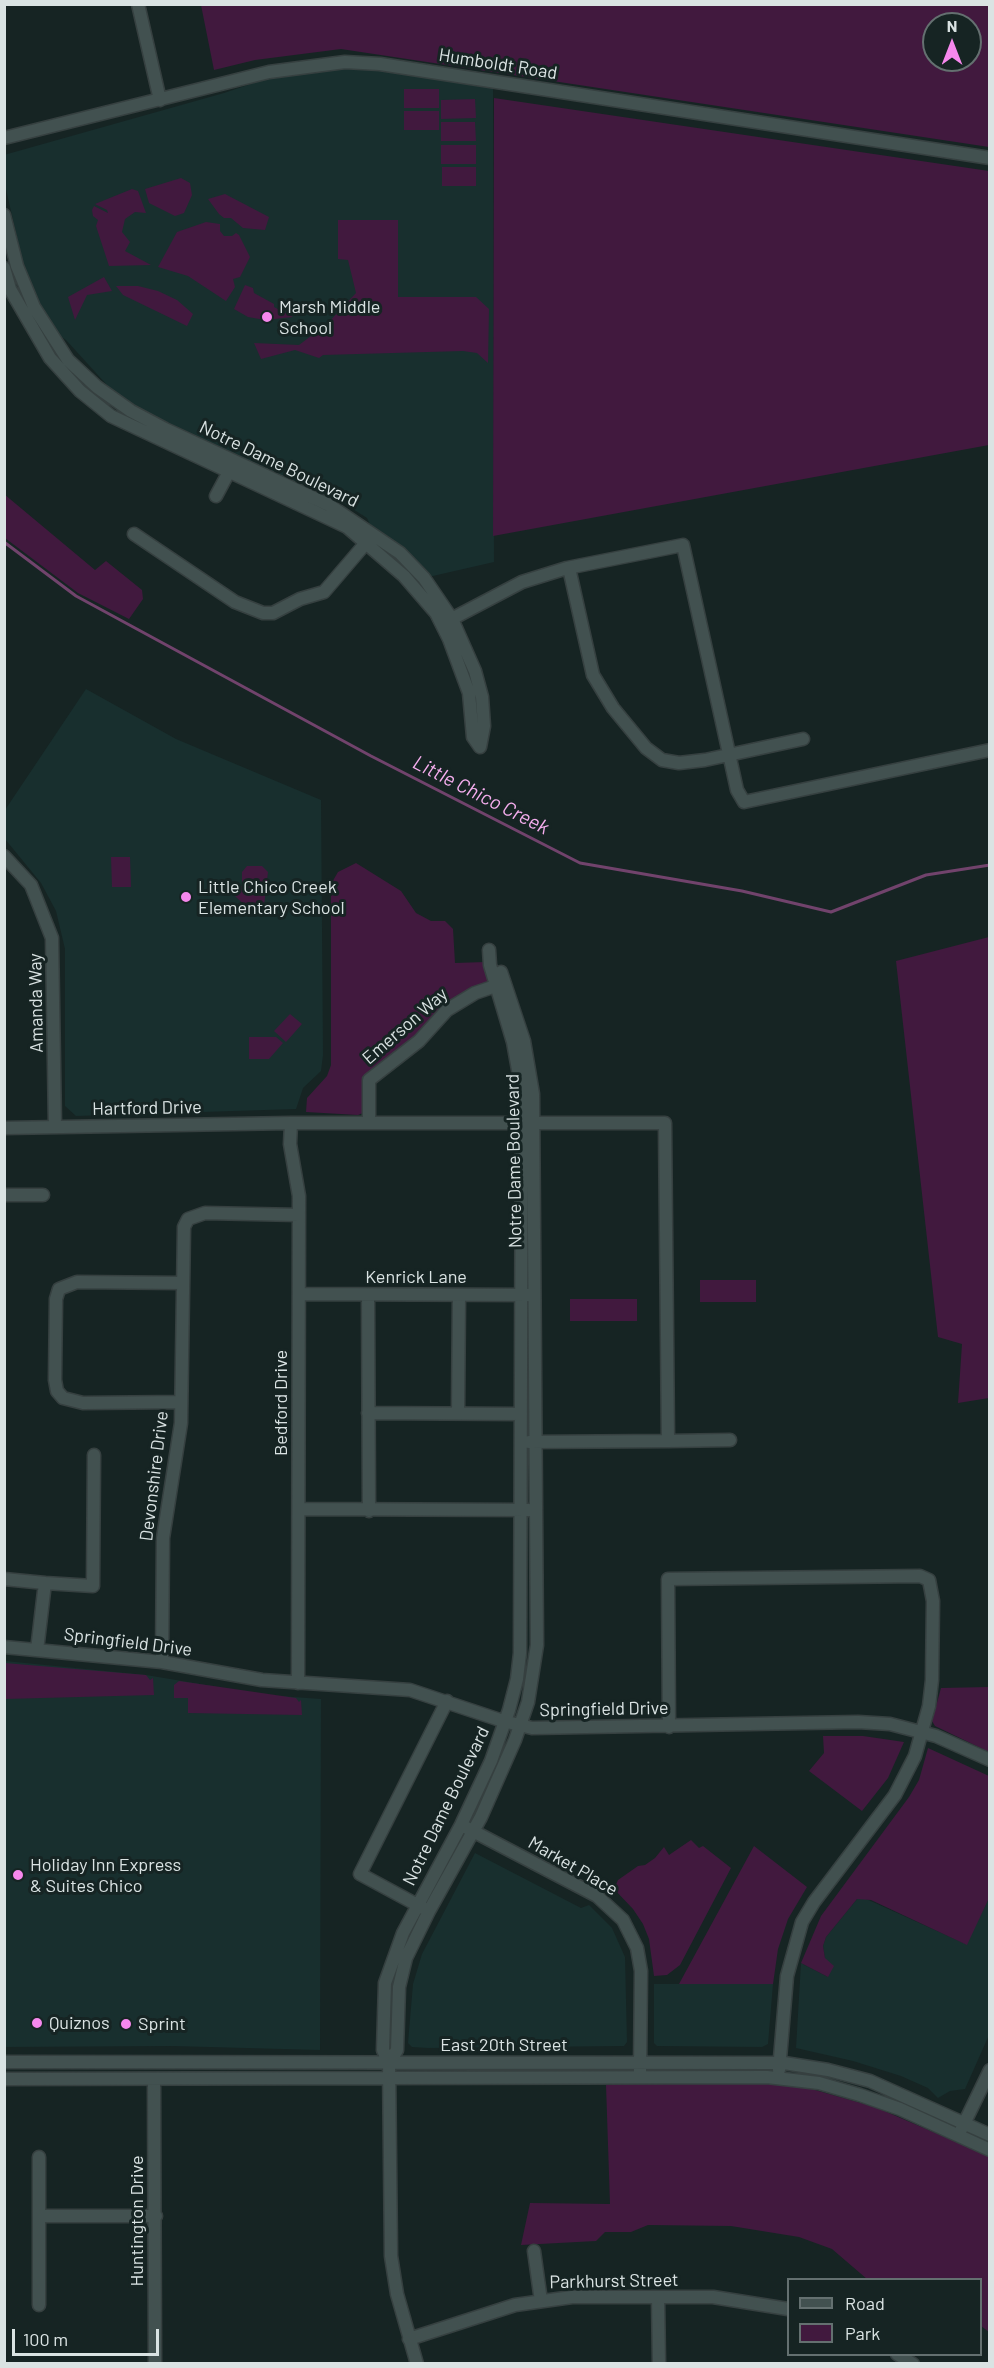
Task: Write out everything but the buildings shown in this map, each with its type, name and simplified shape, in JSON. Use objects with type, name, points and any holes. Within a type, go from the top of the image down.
[{"type":"street","points":[[138,4],[160,100]]},
{"type":"street","name":"Humboldt Road","points":[[4,138],[307,65],[345,62],[380,64],[990,158]]},
{"type":"street","name":"Notre Dame Boulevard","points":[[4,215],[17,266],[34,307],[68,360],[97,387],[130,411],[231,468]]},
{"type":"street","name":"Notre Dame Boulevard","points":[[4,268],[10,289],[50,358],[80,391],[111,416],[231,468],[329,505],[370,538],[400,553],[424,578],[447,621],[469,693],[473,737],[480,747],[484,726],[482,697],[463,640],[447,621]]},
{"type":"street","points":[[216,496],[231,468]]},
{"type":"street","points":[[134,534],[235,602],[263,613],[273,613],[300,599],[324,592],[370,538]]},
{"type":"street","points":[[447,621],[522,582],[569,568],[683,545],[729,755],[739,797],[744,802],[990,750]]},
{"type":"street","points":[[569,568],[593,675],[607,700],[646,748],[662,760],[679,763],[729,755],[803,738]]},
{"type":"street","name":"Amanda Way","points":[[4,856],[31,885],[52,938],[55,1127]]},
{"type":"street","name":"Notre Dame Boulevard","points":[[417,2364],[409,2339],[391,2256],[389,2063],[383,2050],[385,1983],[393,1955],[473,1831],[520,1726],[528,1702],[537,1645],[535,1442],[528,1295],[528,1123],[500,984]]},
{"type":"street","name":"Emerson Way","points":[[369,1123],[369,1080],[419,1041],[447,1010],[475,993],[500,984]]},
{"type":"street","name":"Hartford Drive","points":[[4,1128],[291,1123],[665,1123],[668,1441]]},
{"type":"street","name":"Bedford Drive","points":[[291,1123],[299,1215],[298,1683]]},
{"type":"street","points":[[4,1195],[43,1195]]},
{"type":"street","points":[[182,1283],[184,1227],[188,1219],[196,1214],[299,1215]]},
{"type":"street","name":"Devonshire Drive","points":[[162,1662],[163,1538],[181,1422],[182,1283],[77,1282],[59,1289],[56,1299],[55,1380],[57,1391],[63,1398],[83,1403],[181,1402]]},
{"type":"street","name":"Kenrick Lane","points":[[299,1294],[528,1295]]},
{"type":"street","points":[[368,1295],[369,1511]]},
{"type":"street","points":[[458,1413],[459,1295]]},
{"type":"street","name":"Notre Dame Boulevard","points":[[423,1908],[491,1761],[506,1722],[517,1679],[520,1653],[521,1414],[528,1295]]},
{"type":"street","points":[[368,1413],[521,1414]]},
{"type":"street","points":[[521,1442],[730,1440]]},
{"type":"street","points":[[4,1579],[93,1586],[94,1455]]},
{"type":"street","points":[[299,1509],[536,1510]]},
{"type":"street","points":[[669,1727],[668,1579],[920,1576],[929,1580],[933,1601],[932,1680],[922,1731],[911,1766],[901,1786],[814,1902],[802,1922],[787,1977],[778,2078]]},
{"type":"street","points":[[37,1650],[45,1583]]},
{"type":"street","name":"Springfield Drive","points":[[4,1647],[162,1662],[262,1680],[410,1690],[520,1726],[552,1730],[858,1722],[890,1724],[922,1731],[990,1760]]},
{"type":"street","points":[[423,1908],[360,1874],[447,1701]]},
{"type":"street","name":"Market Place","points":[[461,1825],[597,1896],[623,1920],[637,1948],[641,1971],[640,2067]]},
{"type":"street","name":"East 20th Street","points":[[4,2062],[389,2063],[640,2067],[779,2063],[828,2070],[870,2081],[990,2135]]},
{"type":"street","name":"East 20th Street","points":[[591,2077],[602,2071],[640,2067]]},
{"type":"street","points":[[958,2135],[990,2070]]},
{"type":"street","name":"East 20th Street","points":[[4,2079],[778,2078],[819,2083],[860,2095],[990,2150]]},
{"type":"street","name":"Huntington Drive","points":[[154,2079],[155,2364]]},
{"type":"street","points":[[39,2157],[39,2305]]},
{"type":"street","points":[[39,2216],[156,2216]]},
{"type":"street","points":[[534,2251],[541,2301]]},
{"type":"street","name":"Parkhurst Street","points":[[409,2339],[515,2305],[572,2297],[713,2297],[787,2308]]},
{"type":"street","points":[[658,2298],[658,2364]]},
{"type":"street","points":[[899,2356],[913,2364]]},
{"type":"shaded area","name":"Marsh Middle School","points":[[345,62],[493,83],[494,562],[424,578],[374,533],[367,518],[345,504],[290,479],[234,463],[136,409],[117,396],[66,340],[46,327],[22,259],[5,185],[4,155],[224,93],[307,65]]},
{"type":"shaded area","name":"Little Chico Creek Elementary School","points":[[86,689],[176,739],[321,800],[323,1055],[321,1071],[303,1088],[296,1109],[76,1116],[65,1106],[65,949],[56,911],[41,883],[5,839],[5,810]]},
{"type":"shaded area","points":[[5,1661],[146,1675],[266,1695],[321,1699],[320,2050],[172,2046],[5,2047]]},
{"type":"shaded area","points":[[475,1853],[581,1908],[589,1905],[612,1928],[625,1957],[627,2042],[624,2046],[428,2048],[412,2047],[408,2043],[413,1984],[422,1954]]},
{"type":"shaded area","points":[[864,1898],[966,1944],[989,1898],[989,2035],[965,2089],[950,2091],[938,2098],[928,2088],[901,2076],[853,2061],[796,2048],[801,1963],[828,1977],[823,1946],[826,1937],[857,1899]]},
{"type":"shaded area","points":[[654,1984],[773,1984],[768,2044],[762,2047],[657,2046],[654,2043]]},
{"type":"green space","points":[[201,5],[989,5],[989,147],[341,49],[255,60],[214,70]]},
{"type":"green space","points":[[404,89],[439,89],[439,108],[404,108]]},
{"type":"green space","points":[[494,98],[989,171],[989,445],[493,536]]},
{"type":"green space","points":[[475,99],[476,118],[441,119],[441,100]]},
{"type":"green space","points":[[404,111],[439,111],[439,130],[404,130]]},
{"type":"green space","points":[[441,122],[475,122],[476,141],[441,141]]},
{"type":"green space","points":[[441,145],[476,145],[476,164],[441,164]]},
{"type":"green space","points":[[442,167],[476,167],[476,186],[442,186]]},
{"type":"green space","points":[[181,178],[190,183],[192,195],[184,213],[175,216],[149,203],[145,189]]},
{"type":"green space","points":[[132,189],[138,191],[146,213],[135,212],[125,219],[122,232],[130,242],[125,251],[151,265],[109,266],[96,226],[98,220],[93,216],[92,210],[94,206],[108,213],[107,210],[95,204]]},
{"type":"green space","points":[[225,194],[269,217],[265,230],[243,228],[231,218],[224,218],[219,214],[208,199]]},
{"type":"green space","points":[[338,220],[398,220],[398,297],[476,297],[489,309],[488,363],[477,353],[463,351],[323,355],[319,358],[295,350],[261,359],[254,343],[299,345],[327,324],[356,293],[348,260],[338,259]]},
{"type":"green space","points":[[206,222],[220,224],[220,231],[224,236],[232,236],[236,233],[239,235],[250,257],[240,277],[233,279],[235,287],[226,301],[188,276],[158,267],[177,232]]},
{"type":"green space","points":[[104,277],[112,291],[87,295],[75,320],[68,297]]},
{"type":"green space","points":[[245,285],[253,288],[254,293],[274,304],[274,307],[293,317],[265,320],[248,317],[234,309]]},
{"type":"green space","points":[[116,286],[138,286],[158,291],[177,300],[193,314],[187,326],[123,295]]},
{"type":"green space","points":[[4,494],[95,570],[106,561],[142,590],[143,599],[129,619],[78,593],[5,538]]},
{"type":"green space","points":[[111,857],[130,857],[131,887],[112,887]]},
{"type":"green space","points":[[356,863],[401,891],[416,913],[431,921],[445,921],[453,929],[455,963],[486,962],[489,981],[363,1077],[363,1113],[358,1115],[306,1112],[307,1098],[327,1076],[331,1065],[331,884],[338,872]]},
{"type":"green space","points":[[247,866],[262,866],[268,872],[264,906],[256,916],[235,896],[235,886],[242,886],[242,872]]},
{"type":"green space","points":[[989,937],[989,1398],[958,1403],[962,1344],[938,1337],[896,961]]},
{"type":"green space","points":[[290,1014],[302,1024],[286,1042],[274,1031]]},
{"type":"green space","points":[[249,1037],[276,1037],[283,1043],[269,1059],[249,1059]]},
{"type":"green space","points":[[700,1280],[756,1280],[756,1302],[700,1302]]},
{"type":"green space","points":[[570,1299],[637,1299],[637,1321],[570,1321]]},
{"type":"green space","points":[[5,1663],[146,1675],[150,1680],[153,1678],[154,1695],[5,1699]]},
{"type":"green space","points":[[179,1681],[296,1698],[299,1702],[301,1700],[302,1715],[188,1713],[188,1698],[174,1698],[174,1685]]},
{"type":"green space","points":[[989,1687],[989,1752],[935,1726],[932,1721],[941,1688]]},
{"type":"green space","points":[[823,1736],[863,1736],[904,1742],[888,1778],[862,1811],[809,1771],[824,1753]]},
{"type":"green space","points":[[928,1748],[989,1776],[989,1898],[967,1945],[871,1900],[857,1899],[826,1937],[823,1946],[825,1958],[834,1966],[828,1977],[801,1963],[821,1916],[909,1797],[919,1780]]},
{"type":"green space","points":[[691,1840],[699,1848],[703,1846],[731,1868],[680,1965],[667,1975],[654,1976],[649,1939],[643,1924],[633,1909],[614,1889],[618,1880],[638,1866],[645,1865],[655,1858],[664,1847],[669,1855]]},
{"type":"green space","points":[[754,1846],[807,1887],[788,1919],[778,1949],[773,1984],[679,1984]]},
{"type":"green space","points":[[628,2082],[768,2083],[808,2088],[875,2107],[989,2156],[989,2332],[982,2327],[982,2278],[866,2278],[832,2249],[799,2237],[731,2226],[648,2225],[631,2232],[605,2232],[596,2241],[521,2245],[530,2203],[610,2204],[606,2085]]},
{"type":"waterway","name":"Little Chico Creek","points":[[4,542],[76,596],[371,756],[580,863],[742,891],[831,912],[926,875],[990,865]]},
{"type":"place","name":"Marsh Middle School","points":[[267,317]]},
{"type":"place","name":"Little Chico Creek Elementary School","points":[[186,897]]},
{"type":"place","name":"Holiday Inn Express & Suites Chico","points":[[18,1875]]},
{"type":"place","name":"Quiznos","points":[[37,2023]]},
{"type":"place","name":"Sprint","points":[[126,2024]]}]
